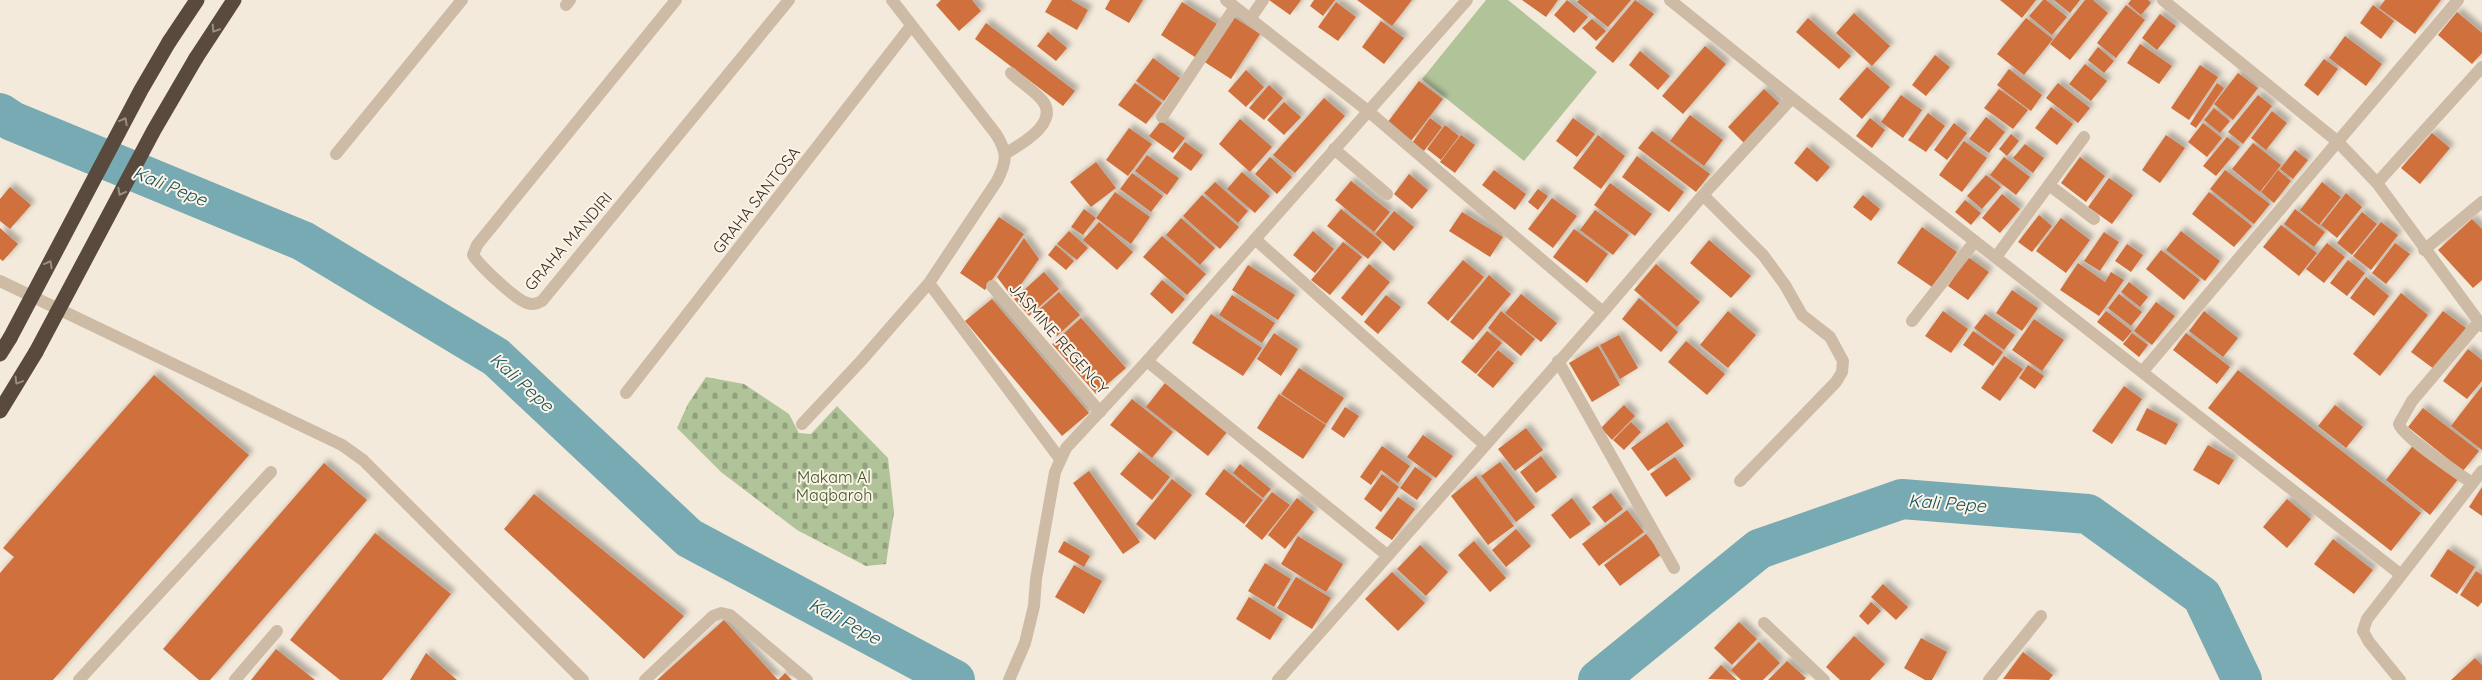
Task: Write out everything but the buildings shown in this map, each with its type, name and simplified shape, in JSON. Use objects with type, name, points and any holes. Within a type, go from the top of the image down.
[{"type":"highway","points":[[0,354],[132,106],[169,42],[197,0]]},
{"type":"highway","points":[[0,411],[36,352],[154,130],[196,58],[234,0]]},
{"type":"street","points":[[336,154],[462,0]]},
{"type":"street","name":"GRAHA MANDIRI","points":[[676,0],[477,245],[473,255],[479,265],[525,302],[535,304],[542,301],[789,0]]},
{"type":"street","points":[[802,424],[861,361],[929,283],[1004,168],[1006,154],[996,134],[892,0]]},
{"type":"street","points":[[1250,19],[1263,0]]},
{"type":"street","points":[[1009,680],[1025,643],[1034,606],[1036,580],[1055,472],[1060,459],[1076,435],[1147,361],[1468,0]]},
{"type":"street","points":[[1670,0],[1792,98],[2400,574]]},
{"type":"street","points":[[2143,371],[2458,0]]},
{"type":"street","points":[[2170,2],[2337,141],[2377,183],[2424,250],[2481,324],[2412,402],[2399,424],[2400,429],[2414,441],[2472,483]]},
{"type":"street","points":[[1162,117],[1231,4],[1368,111],[1603,312]]},
{"type":"street","name":"GRAHA SANTOSA","points":[[626,393],[911,26]]},
{"type":"street","points":[[2377,183],[2482,67]]},
{"type":"street","points":[[1006,154],[1038,131],[1044,122],[1047,110],[1042,100],[1011,73]]},
{"type":"street","points":[[1278,680],[1603,312],[1703,195],[1792,98]]},
{"type":"street","points":[[1996,256],[2084,138]]},
{"type":"street","points":[[1334,149],[1386,194]]},
{"type":"street","points":[[2049,185],[2094,220]]},
{"type":"street","points":[[1703,195],[1763,255],[1785,285],[1802,315],[1830,337],[1843,361],[1842,372],[1836,382],[1740,481]]},
{"type":"street","points":[[2424,250],[2482,202]]},
{"type":"street","points":[[1255,239],[1484,445]]},
{"type":"street","points":[[1912,321],[1975,241]]},
{"type":"street","points":[[0,281],[342,445],[363,460],[583,680]]},
{"type":"street","points":[[929,283],[1060,459]]},
{"type":"street","name":"JASMINE REGENCY","points":[[992,286],[1100,412]]},
{"type":"street","points":[[1147,361],[1387,555]]},
{"type":"street","points":[[1558,361],[1674,568]]},
{"type":"street","points":[[2400,680],[2369,642],[2363,631],[2367,619],[2400,574],[2482,471]]},
{"type":"street","points":[[79,680],[271,472]]},
{"type":"street","points":[[645,680],[713,616],[721,613],[730,615],[807,680]]},
{"type":"street","points":[[1989,680],[2041,616]]},
{"type":"street","points":[[1764,623],[1824,680]]},
{"type":"street","points":[[235,680],[278,631]]},
{"type":"green space","points":[[1486,0],[1508,0],[1597,72],[1524,161],[1422,79]]},
{"type":"green space","name":"Makam Al Maqbaroh","points":[[706,377],[744,384],[789,414],[799,433],[811,434],[837,406],[888,458],[894,512],[886,564],[866,566],[797,530],[721,472],[677,428],[688,404]]},
{"type":"waterway","name":"Kali Pepe","points":[[0,113],[12,121],[303,241],[496,357],[689,538],[955,680]]},
{"type":"waterway","name":"Kali Pepe","points":[[1598,680],[1759,549],[1902,499],[2088,514],[2202,596],[2242,680]]}]
